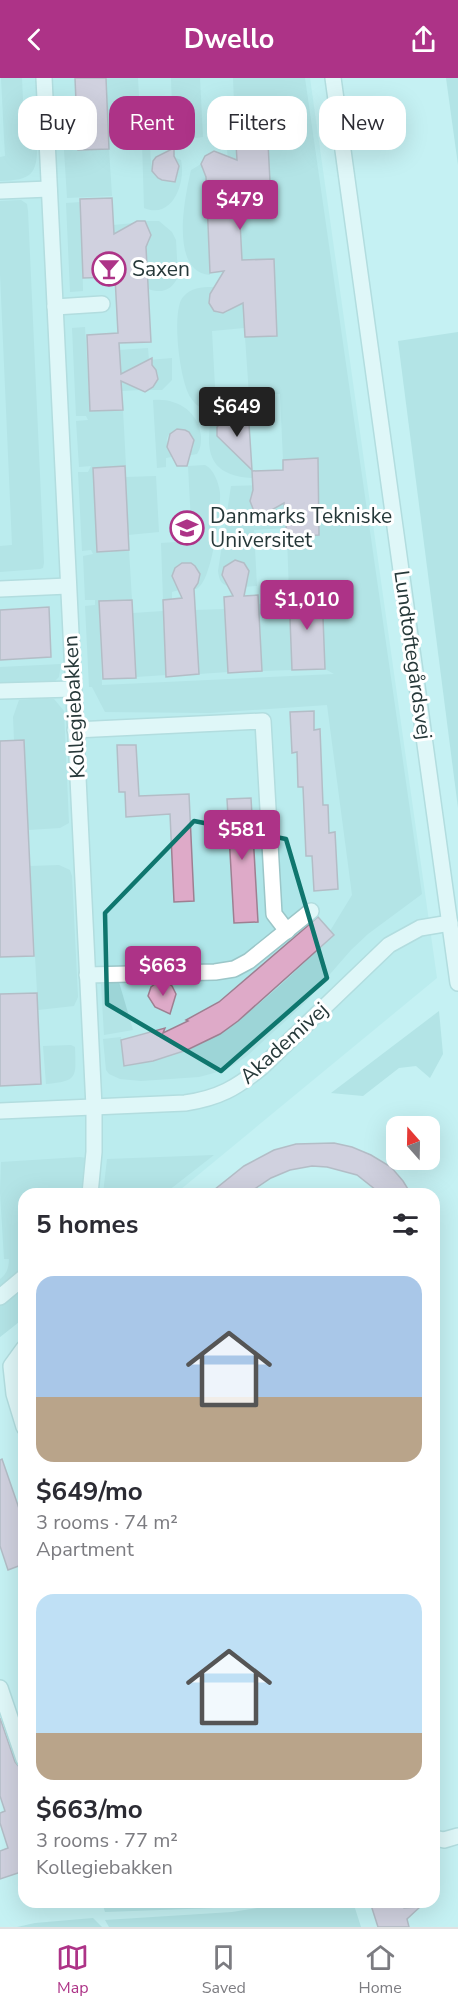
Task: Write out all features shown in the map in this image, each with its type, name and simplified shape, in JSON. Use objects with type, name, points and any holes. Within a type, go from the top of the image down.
[{"type":"street","name":"Kollegiebakken","points":[[44,78],[93,1107]]},
{"type":"street","name":"Lundtoftegårdsvej","points":[[333,78],[458,983]]},
{"type":"street","points":[[0,191],[50,189]]},
{"type":"street","points":[[55,307],[102,304]]},
{"type":"street","points":[[0,589],[68,585]]},
{"type":"street","points":[[0,692],[73,689]]},
{"type":"street","points":[[75,730],[263,721],[274,915],[287,931]]},
{"type":"street","points":[[87,975],[215,972],[234,969],[249,961],[311,911]]},
{"type":"street","name":"Akademivej","points":[[0,1111],[185,1103],[222,1095],[240,1085],[262,1067],[389,945],[420,928],[450,923]]},
{"type":"street","points":[[91,1188],[94,1152],[93,1107]]},
{"type":"street","points":[[0,1297],[18,1282]]},
{"type":"street","points":[[18,1356],[11,1366],[11,1380],[18,1405]]},
{"type":"street","points":[[0,1688],[18,1741]]},
{"type":"street","points":[[440,1839],[458,1836]]},
{"type":"highlighted area","points":[[194,821],[286,839],[327,978],[221,1071],[107,1004],[105,913]]},
{"type":"shaded area","name":"Danmarks Tekniske Universitet","points":[[0,78],[310,78],[437,978],[182,1188],[18,1188],[18,1323],[0,1337]]},
{"type":"shaded area","points":[[1,78],[22,78],[23,96],[18,96],[18,150],[37,150],[34,169],[26,177],[0,181],[0,157],[5,156]]},
{"type":"shaded area","points":[[106,78],[138,78],[139,96],[109,96],[109,134]]},
{"type":"shaded area","points":[[171,78],[200,78],[203,137],[195,138],[195,96],[172,96]]},
{"type":"shaded area","points":[[233,78],[305,78],[422,894],[368,934],[304,1004],[247,1056],[232,1066],[199,1077],[141,1081],[120,1079],[106,1070],[103,1039],[121,1037],[125,1066],[173,1056],[208,1040],[265,999],[334,935],[330,931],[352,895],[327,705],[210,713],[105,712],[92,687],[89,687],[85,606],[95,605],[95,600],[85,600],[83,556],[93,554],[91,550],[82,551],[78,472],[88,472],[91,466],[79,467],[76,421],[88,420],[86,416],[76,416],[72,328],[85,327],[90,411],[123,410],[126,466],[93,468],[97,552],[129,550],[132,600],[99,602],[102,685],[334,674],[325,669],[322,592],[289,593],[287,536],[319,535],[318,458],[283,460],[280,394],[249,395],[245,337],[277,335],[274,259],[242,260],[239,203],[271,201],[268,150],[307,150],[307,96],[234,96]]},
{"type":"shaded area","points":[[446,78],[458,78],[458,165]]},
{"type":"shaded area","points":[[109,149],[112,196],[67,198],[64,150]]},
{"type":"shaded area","points":[[142,150],[150,150],[154,173],[162,180],[169,180],[175,176],[179,170],[176,158],[181,160],[179,188],[170,204],[163,209],[144,208]]},
{"type":"shaded area","points":[[227,150],[236,150],[239,196],[206,198],[210,275],[197,271],[189,261],[184,248],[184,214],[188,182],[191,170],[201,164],[207,177],[228,160]]},
{"type":"shaded area","points":[[21,200],[27,204],[28,211],[44,563],[43,568],[40,569],[0,572],[0,546],[12,545],[0,274],[0,201]]},
{"type":"shaded area","points":[[81,202],[83,291],[70,292],[66,203]]},
{"type":"shaded area","points":[[144,221],[159,221],[172,232],[176,240],[178,277],[172,286],[164,290],[148,289],[115,268],[113,225],[134,223],[142,249],[149,243],[151,235]]},
{"type":"shaded area","points":[[242,286],[244,328],[212,331],[216,406],[209,412],[193,400],[183,378],[177,331],[179,305],[183,297],[191,291],[218,287],[210,294],[209,303],[215,312],[224,313],[235,304]]},
{"type":"shaded area","points":[[458,332],[458,808],[398,341]]},
{"type":"shaded area","points":[[148,348],[149,360],[172,358],[172,380],[162,390],[149,390],[156,383],[158,374],[153,366],[140,364],[133,369],[133,385],[140,390],[122,391],[119,350]]},
{"type":"shaded area","points":[[153,400],[170,401],[191,413],[201,436],[197,454],[185,456],[193,449],[194,440],[191,435],[182,430],[172,431],[167,444],[177,456],[166,458],[166,467],[157,468]]},
{"type":"shaded area","points":[[249,417],[252,478],[240,477],[222,470],[212,457],[209,438],[210,426],[217,419],[225,419],[217,429],[217,433],[220,440],[228,445],[240,423],[233,418]]},
{"type":"shaded area","points":[[205,465],[213,473],[220,493],[217,527],[208,570],[199,587],[191,589],[198,583],[198,569],[191,563],[178,565],[172,576],[175,584],[182,589],[172,592],[172,599],[163,600],[161,543],[192,541],[188,466]]},
{"type":"shaded area","points":[[156,476],[159,532],[128,535],[126,477]]},
{"type":"shaded area","points":[[260,485],[254,488],[250,497],[255,509],[283,485],[286,528],[254,530],[257,586],[242,587],[248,579],[249,571],[244,564],[235,560],[224,567],[222,575],[228,586],[225,585],[219,578],[218,571],[231,486]]},
{"type":"shaded area","points":[[259,604],[290,604],[292,670],[262,671]]},
{"type":"shaded area","points":[[225,609],[228,672],[199,674],[195,610]]},
{"type":"shaded area","points":[[163,611],[166,675],[136,677],[133,613]]},
{"type":"shaded area","points":[[61,664],[59,677],[53,683],[0,687],[0,667]]},
{"type":"shaded area","points":[[54,699],[64,711],[69,823],[60,828],[28,830],[24,740],[14,740],[13,717],[19,700]]},
{"type":"shaded area","points":[[59,865],[70,870],[72,876],[78,997],[74,1006],[38,1010],[30,866]]},
{"type":"shaded area","points":[[119,982],[133,1030],[104,1035],[101,984]]},
{"type":"shaded area","points":[[439,1011],[443,1054],[430,1078],[416,1066],[399,1068],[363,1096],[331,1093]]},
{"type":"shaded area","points":[[71,1045],[75,1047],[73,1076],[64,1081],[46,1084],[43,1046]]},
{"type":"shaded area","points":[[214,1155],[172,1188],[104,1188],[107,1159]]},
{"type":"shaded area","points":[[87,1158],[84,1188],[18,1188],[18,1272],[0,1287],[0,1279],[9,1265],[9,1259],[4,1259],[0,1192],[1,1162]]},
{"type":"shaded area","points":[[18,1290],[18,1323],[0,1337],[0,1305]]},
{"type":"shaded area","points":[[104,1908],[214,1908],[105,1912]]},
{"type":"shaded area","points":[[258,1908],[355,1908],[361,1927],[109,1927],[105,1920],[232,1912]]},
{"type":"shaded area","points":[[93,1918],[102,1927],[17,1927],[35,1923]]},
{"type":"building","points":[[75,78],[106,78],[109,149],[97,149],[97,96],[76,96]]},
{"type":"building","points":[[174,150],[179,166],[175,182],[162,180],[152,171],[156,157]]},
{"type":"building","points":[[236,150],[268,150],[271,201],[239,203],[242,260],[274,259],[277,336],[245,337],[243,303],[223,313],[214,311],[209,303],[210,294],[224,271],[210,273],[206,177],[201,164],[205,156],[214,151],[237,160]]},
{"type":"building","points":[[112,198],[114,234],[137,221],[145,221],[151,235],[146,247],[151,342],[119,343],[121,374],[152,358],[152,365],[158,379],[153,387],[145,392],[121,381],[123,410],[90,411],[87,335],[118,333],[115,277],[83,278],[80,199]]},
{"type":"building","points":[[227,417],[249,424],[252,470],[217,436],[217,427]]},
{"type":"building","points":[[177,429],[189,432],[194,440],[187,466],[177,466],[167,447],[170,434]]},
{"type":"building","points":[[318,458],[319,535],[287,536],[284,503],[268,512],[255,514],[250,501],[253,490],[252,471],[283,470],[283,460]]},
{"type":"building","points":[[125,466],[129,550],[97,552],[93,468]]},
{"type":"building","points":[[235,560],[244,563],[249,571],[244,596],[258,595],[262,671],[228,673],[224,597],[233,596],[222,575],[224,567]]},
{"type":"building","points":[[182,563],[191,563],[200,574],[194,589],[199,674],[166,677],[163,600],[182,598],[172,576],[175,568]]},
{"type":"building","points":[[322,592],[325,669],[292,670],[289,593]]},
{"type":"building","points":[[132,600],[136,678],[103,679],[99,601]]},
{"type":"building","points":[[49,607],[51,657],[0,660],[0,610]]},
{"type":"building","points":[[314,711],[314,730],[320,729],[323,805],[328,805],[329,833],[335,832],[338,889],[314,891],[312,856],[306,856],[303,787],[298,787],[297,752],[292,753],[290,712]]},
{"type":"building","points":[[24,740],[34,956],[0,957],[0,741]]},
{"type":"building","points":[[117,745],[136,745],[139,796],[189,794],[194,901],[174,902],[170,814],[126,817],[125,792],[119,792]]},
{"type":"building","points":[[251,798],[258,922],[234,923],[227,799]]},
{"type":"building","points":[[318,917],[334,935],[238,1021],[220,1034],[187,1050],[153,1061],[124,1066],[121,1040],[165,1028],[163,1033],[219,1002]]},
{"type":"building","points":[[168,983],[176,994],[170,1014],[155,1007],[148,996],[151,987],[155,984]]},
{"type":"building","points":[[37,993],[41,1084],[0,1086],[0,994]]},
{"type":"building","points":[[334,1143],[352,1147],[386,1164],[386,1170],[394,1170],[407,1188],[373,1188],[357,1175],[327,1167],[312,1166],[290,1170],[271,1178],[256,1188],[216,1188],[244,1166],[274,1150],[296,1144]]},
{"type":"building","points":[[2,1459],[18,1506],[18,1566],[8,1570],[0,1546],[0,1460]]},
{"type":"building","points":[[0,1718],[18,1766],[18,1873],[0,1879],[0,1851],[8,1848],[0,1823],[0,1813],[5,1811],[0,1796]]},
{"type":"building","points":[[372,1908],[419,1908],[407,1919],[409,1927],[378,1927]]},
{"type":"place","name":"Saxen","points":[[109,269]]},
{"type":"place","name":"Danmarks Tekniske Universitet","points":[[187,528]]}]
